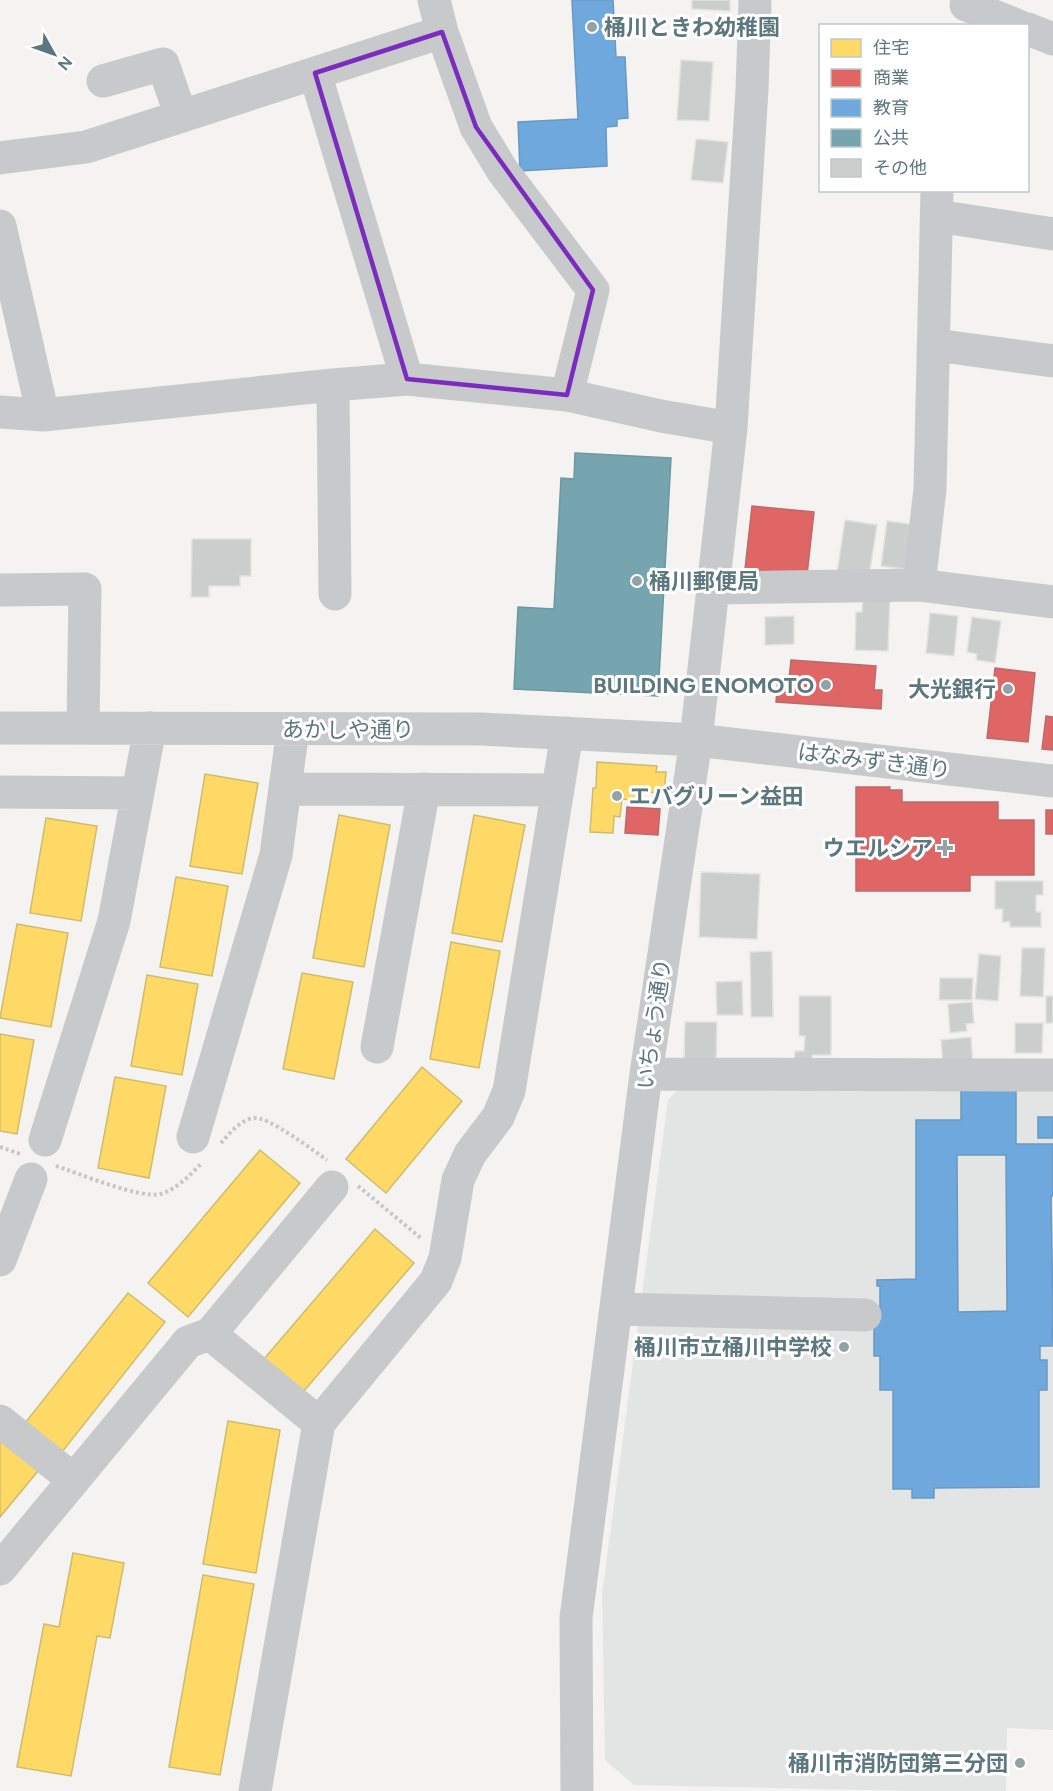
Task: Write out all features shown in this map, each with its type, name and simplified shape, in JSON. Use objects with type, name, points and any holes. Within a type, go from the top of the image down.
[{"type":"street","points":[[434,0],[442,32],[476,127],[502,170],[593,290],[567,395]]},
{"type":"street","name":"いちょう通り","points":[[577,1791],[576,1618],[646,1074],[696,740],[731,428],[755,0]]},
{"type":"street","points":[[964,10],[1012,24]]},
{"type":"street","points":[[1029,29],[1053,39]]},
{"type":"street","points":[[0,158],[86,147],[442,32]]},
{"type":"street","points":[[103,81],[164,64],[181,117]]},
{"type":"street","points":[[315,73],[407,379]]},
{"type":"street","points":[[919,585],[930,489],[937,203],[1053,234]]},
{"type":"street","points":[[0,226],[43,415]]},
{"type":"street","points":[[935,345],[1053,361]]},
{"type":"street","points":[[0,412],[43,415],[407,379],[567,395],[661,416],[731,428]]},
{"type":"street","points":[[333,385],[335,594]]},
{"type":"street","points":[[714,588],[919,585],[1053,602]]},
{"type":"street","points":[[0,590],[85,589],[83,728]]},
{"type":"street","name":"あかしや通り","points":[[0,728],[481,729],[696,740]]},
{"type":"street","points":[[0,1260],[38,1160],[114,921],[150,729]]},
{"type":"street","points":[[206,1147],[276,855],[293,729]]},
{"type":"street","points":[[255,1791],[319,1423],[436,1281],[445,1258],[458,1180],[470,1154],[498,1117],[509,1091],[567,733]]},
{"type":"street","name":"はなみずき通り","points":[[696,740],[1053,781]]},
{"type":"street","points":[[285,789],[558,790]]},
{"type":"street","points":[[377,1047],[424,789]]},
{"type":"street","points":[[0,792],[138,793]]},
{"type":"street","points":[[646,1074],[1053,1075]]},
{"type":"street","points":[[0,1569],[188,1342],[210,1334],[339,1177]]},
{"type":"street","points":[[617,1309],[865,1315]]},
{"type":"street","points":[[210,1334],[319,1423]]},
{"type":"street","points":[[0,1420],[74,1480]]},
{"type":"path","points":[[0,1147],[143,1194],[159,1194],[175,1187],[206,1147],[237,1126],[254,1118],[268,1121],[445,1258]]},
{"type":"highlighted area","points":[[442,32],[476,127],[593,290],[567,395],[407,379],[315,73]]},
{"type":"shaded area","name":"桶川市立桶川中学校","points":[[681,1086],[1053,1087],[1053,1730],[1007,1728],[1006,1791],[634,1785],[605,1760],[602,1594],[668,1100]]},
{"type":"building: 住宅","name":"エバグリーン益田","points":[[597,762],[657,766],[656,772],[666,772],[664,793],[642,792],[641,801],[622,799],[620,817],[614,816],[613,833],[590,832]]},
{"type":"building: 住宅","points":[[205,774],[258,783],[242,874],[190,866]]},
{"type":"building: 住宅","points":[[339,815],[390,825],[364,967],[313,958]]},
{"type":"building: 住宅","points":[[474,815],[525,825],[502,942],[452,933]]},
{"type":"building: 住宅","points":[[46,818],[97,826],[81,921],[30,913]]},
{"type":"building: 住宅","points":[[176,877],[228,886],[212,976],[160,967]]},
{"type":"building: 住宅","points":[[17,924],[68,933],[51,1027],[0,1018]]},
{"type":"building: 住宅","points":[[451,942],[500,951],[479,1068],[430,1059]]},
{"type":"building: 住宅","points":[[302,973],[353,982],[334,1079],[283,1069]]},
{"type":"building: 住宅","points":[[147,975],[198,984],[182,1075],[131,1066]]},
{"type":"building: 住宅","points":[[0,1034],[34,1040],[17,1134],[0,1131]]},
{"type":"building: 住宅","points":[[422,1067],[462,1101],[386,1193],[346,1159]]},
{"type":"building: 住宅","points":[[115,1077],[166,1086],[149,1178],[98,1168]]},
{"type":"building: 住宅","points":[[260,1150],[300,1183],[188,1317],[148,1283]]},
{"type":"building: 住宅","points":[[375,1229],[414,1263],[303,1392],[264,1359]]},
{"type":"building: 住宅","points":[[128,1293],[165,1322],[58,1457],[21,1428]]},
{"type":"building: 住宅","points":[[228,1421],[280,1430],[256,1573],[203,1564]]},
{"type":"building: 住宅","points":[[0,1440],[38,1471],[0,1517]]},
{"type":"building: 住宅","points":[[73,1553],[124,1563],[110,1638],[97,1636],[71,1776],[17,1767],[44,1624],[59,1627]]},
{"type":"building: 住宅","points":[[203,1575],[254,1584],[220,1775],[169,1767]]},
{"type":"building: 商業","points":[[752,506],[814,512],[807,575],[745,569]]},
{"type":"building: 商業","name":"BUILDING ENOMOTO","points":[[791,660],[876,666],[874,690],[882,690],[881,709],[776,702],[778,679],[789,679]]},
{"type":"building: 商業","points":[[995,668],[1035,673],[1028,742],[987,738]]},
{"type":"building: 商業","points":[[1046,716],[1053,717],[1053,750],[1042,749]]},
{"type":"building: 商業","name":"ウエルシア","points":[[856,787],[890,787],[889,790],[902,790],[902,802],[998,802],[998,820],[1034,820],[1034,875],[970,875],[970,891],[856,891]]},
{"type":"building: 商業","points":[[627,807],[660,809],[658,835],[625,833]]},
{"type":"building: 商業","points":[[1046,810],[1053,810],[1053,834],[1046,834]]},
{"type":"building: 教育","points":[[572,0],[613,0],[616,57],[625,57],[628,118],[617,119],[617,126],[606,127],[607,166],[520,171],[518,122],[578,119]]},
{"type":"building: 教育","points":[[1016,1088],[1016,1144],[1053,1144],[1052,1346],[1040,1346],[1040,1360],[1047,1360],[1047,1390],[1039,1390],[1039,1487],[934,1488],[934,1498],[912,1498],[912,1489],[893,1489],[893,1390],[880,1390],[880,1356],[874,1356],[874,1321],[880,1321],[880,1286],[877,1286],[877,1280],[916,1279],[916,1120],[961,1120],[961,1089]],"holes":[[[957,1155],[1006,1155],[1007,1311],[958,1312]]]},
{"type":"building: 教育","points":[[1038,1117],[1053,1117],[1053,1138],[1038,1138]]},
{"type":"building: 公共","points":[[575,453],[671,458],[658,696],[514,689],[518,607],[554,609],[561,478],[574,479]]},
{"type":"building: その他","points":[[692,0],[730,0],[730,11],[692,9]]},
{"type":"building: その他","points":[[681,60],[713,62],[709,121],[677,120]]},
{"type":"building: その他","points":[[696,139],[728,142],[723,183],[691,180]]},
{"type":"building: その他","points":[[845,520],[877,525],[869,577],[837,573]]},
{"type":"building: その他","points":[[887,521],[918,525],[912,570],[881,566]]},
{"type":"building: その他","points":[[192,539],[251,539],[251,576],[240,576],[240,586],[209,586],[209,597],[191,597]]},
{"type":"building: その他","points":[[863,597],[890,598],[888,651],[855,650],[856,612],[862,612]]},
{"type":"building: その他","points":[[930,613],[958,616],[954,656],[926,653]]},
{"type":"building: その他","points":[[794,616],[794,644],[765,645],[765,617]]},
{"type":"building: その他","points":[[972,617],[1001,621],[995,663],[976,660],[977,654],[967,652]]},
{"type":"building: その他","points":[[701,872],[760,874],[757,939],[699,937]]},
{"type":"building: その他","points":[[995,881],[1043,881],[1043,895],[1036,895],[1036,912],[1041,912],[1041,927],[1010,927],[1010,922],[1002,922],[1003,909],[995,909]]},
{"type":"building: その他","points":[[1022,948],[1045,948],[1043,997],[1020,996]]},
{"type":"building: その他","points":[[772,951],[773,1017],[751,1017],[750,952]]},
{"type":"building: その他","points":[[979,954],[1001,956],[998,1001],[975,999]]},
{"type":"building: その他","points":[[940,978],[973,978],[972,1000],[939,1000]]},
{"type":"building: その他","points":[[742,981],[743,1015],[717,1015],[716,982]]},
{"type":"building: その他","points":[[799,996],[831,996],[831,1055],[812,1055],[812,1067],[794,1067],[795,1051],[804,1051],[805,1036],[799,1036]]},
{"type":"building: その他","points":[[1046,996],[1053,996],[1053,1023],[1046,1023]]},
{"type":"building: その他","points":[[972,1002],[974,1023],[966,1024],[967,1031],[950,1033],[948,1004]]},
{"type":"building: その他","points":[[685,1022],[717,1022],[716,1067],[684,1067]]},
{"type":"building: その他","points":[[1015,1023],[1043,1023],[1042,1053],[1015,1053]]},
{"type":"building: その他","points":[[971,1037],[973,1066],[943,1067],[941,1040]]},
{"type":"place","name":"桶川ときわ幼稚園","points":[[592,27]]},
{"type":"place","name":"桶川郵便局","points":[[637,581]]},
{"type":"place","name":"BUILDING ENOMOTO","points":[[826,685]]},
{"type":"place","name":"大光銀行","points":[[1008,689]]},
{"type":"place","name":"エバグリーン益田","points":[[617,796]]},
{"type":"place","name":"ウエルシア","points":[[945,848]]},
{"type":"place","name":"桶川市立桶川中学校","points":[[844,1347]]},
{"type":"place","name":"桶川市消防団第三分団","points":[[1020,1763]]}]
